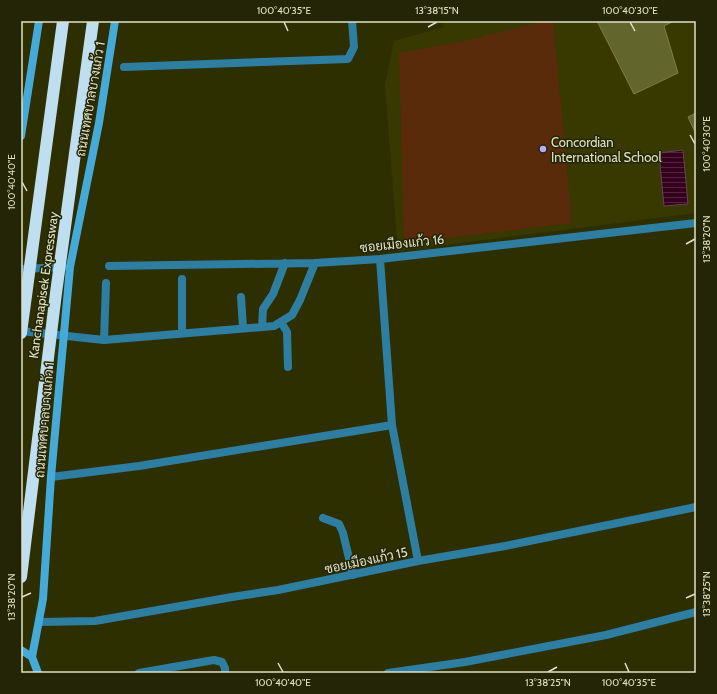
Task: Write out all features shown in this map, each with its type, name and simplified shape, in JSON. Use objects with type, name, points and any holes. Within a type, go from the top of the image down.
[{"type":"highway","name":"Kanchanapisek Expressway","points":[[21,332],[63,21]]},
{"type":"highway","name":"Kanchanapisek Expressway","points":[[21,577],[56,293],[93,21]]},
{"type":"main road","points":[[21,136],[39,21]]},
{"type":"main road","name":"ถนนเทศบาลบางแก้ว 1","points":[[32,657],[43,599],[51,477],[70,267],[99,123],[115,21]]},
{"type":"main road","points":[[21,650],[32,657],[38,673]]},
{"type":"street","points":[[124,67],[348,59],[354,47],[352,21]]},
{"type":"street","name":"ซอยเมืองแก้ว 16","points":[[109,266],[315,263],[380,258],[696,223]]},
{"type":"street","points":[[380,258],[392,425],[418,561]]},
{"type":"street","points":[[21,332],[104,340],[274,326],[292,314],[300,300],[315,263]]},
{"type":"street","points":[[262,327],[263,309],[273,294],[285,264]]},
{"type":"street","points":[[21,269],[70,267]]},
{"type":"street","points":[[182,279],[182,333]]},
{"type":"street","points":[[104,340],[106,283]]},
{"type":"street","points":[[241,297],[243,328]]},
{"type":"street","points":[[281,322],[287,332],[288,367]]},
{"type":"street","points":[[51,477],[139,466],[392,425]]},
{"type":"street","name":"ซอยเมืองแก้ว 15","points":[[39,622],[95,621],[278,590],[418,561],[519,544],[696,507]]},
{"type":"street","points":[[323,518],[339,524],[343,533],[353,575]]},
{"type":"street","points":[[388,673],[465,662],[606,635],[696,612]]},
{"type":"street","points":[[139,673],[214,660],[222,662],[225,668],[225,673]]},
{"type":"shaded area","name":"Concordian International School","points":[[442,21],[696,21],[696,213],[398,251],[385,85],[394,41],[444,27]]},
{"type":"shaded area","points":[[544,21],[553,21],[572,223],[404,243],[399,53],[465,41]]},
{"type":"shaded area","points":[[683,150],[688,204],[664,206],[659,153]]},
{"type":"building","points":[[597,21],[674,21],[664,26],[678,73],[634,94]]},
{"type":"building","points":[[696,113],[696,134],[688,117]]},
{"type":"place","name":"Concordian International School","points":[[543,149]]}]
